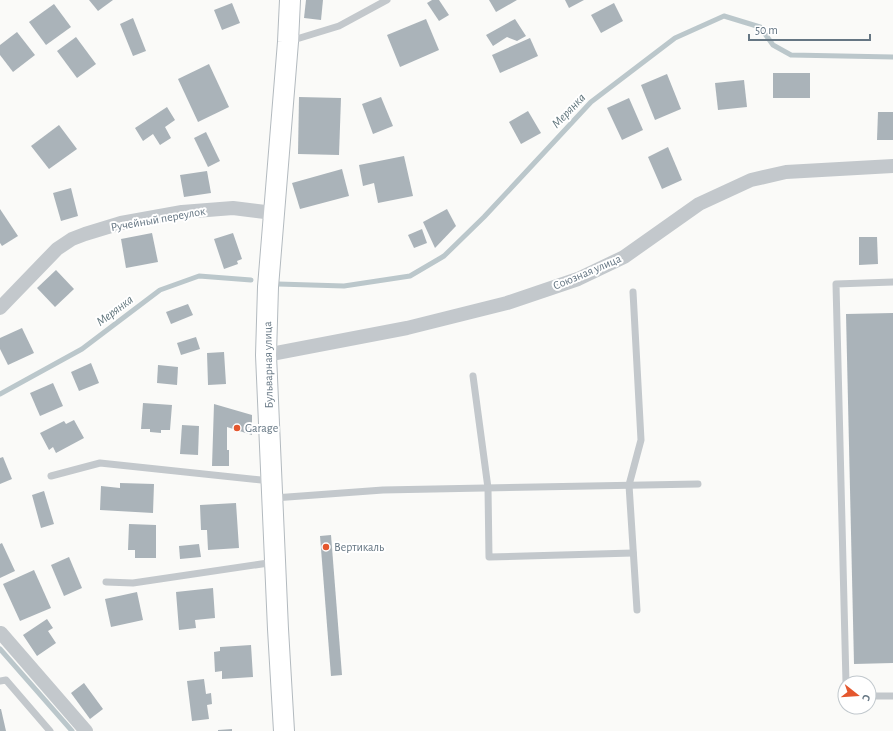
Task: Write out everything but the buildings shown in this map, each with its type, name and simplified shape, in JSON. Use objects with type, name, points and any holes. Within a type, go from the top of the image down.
[{"type":"street","name":"Бульварная улица","points":[[284,731],[266,355],[268,287],[273,213],[288,42],[290,0]]},
{"type":"street","name":"Союзная улица","points":[[266,355],[408,328],[507,303],[578,279],[624,257],[699,204],[751,180],[786,172],[893,166]]},
{"type":"street","name":"Ручейный переулок","points":[[0,308],[57,249],[72,239],[85,234],[121,223],[182,212],[233,208],[273,213]]},
{"type":"street","points":[[1,633],[86,731]]},
{"type":"lane","points":[[288,42],[339,26],[386,0]]},
{"type":"lane","points":[[846,675],[836,284],[893,282]]},
{"type":"lane","points":[[633,292],[641,440],[629,485],[637,610]]},
{"type":"lane","points":[[474,376],[488,488],[489,557],[633,554]]},
{"type":"lane","points":[[52,476],[100,463],[272,490],[383,490],[698,484]]},
{"type":"lane","points":[[106,582],[133,583],[275,562]]},
{"type":"lane","points":[[0,681],[6,680],[50,731]]},
{"type":"lane","points":[[877,696],[893,696]]},
{"type":"waterway","name":"Мерянка","points":[[278,284],[344,286],[410,276],[444,256],[484,217],[591,102],[675,38],[724,16],[760,27],[773,45],[791,55],[893,57]]},
{"type":"waterway","name":"Мерянка","points":[[0,394],[82,349],[160,290],[199,276],[251,280]]},
{"type":"waterway","points":[[0,649],[72,731]]},
{"type":"place","name":"Garage","points":[[237,428]]},
{"type":"place","name":"Вертикаль","points":[[326,547]]}]
